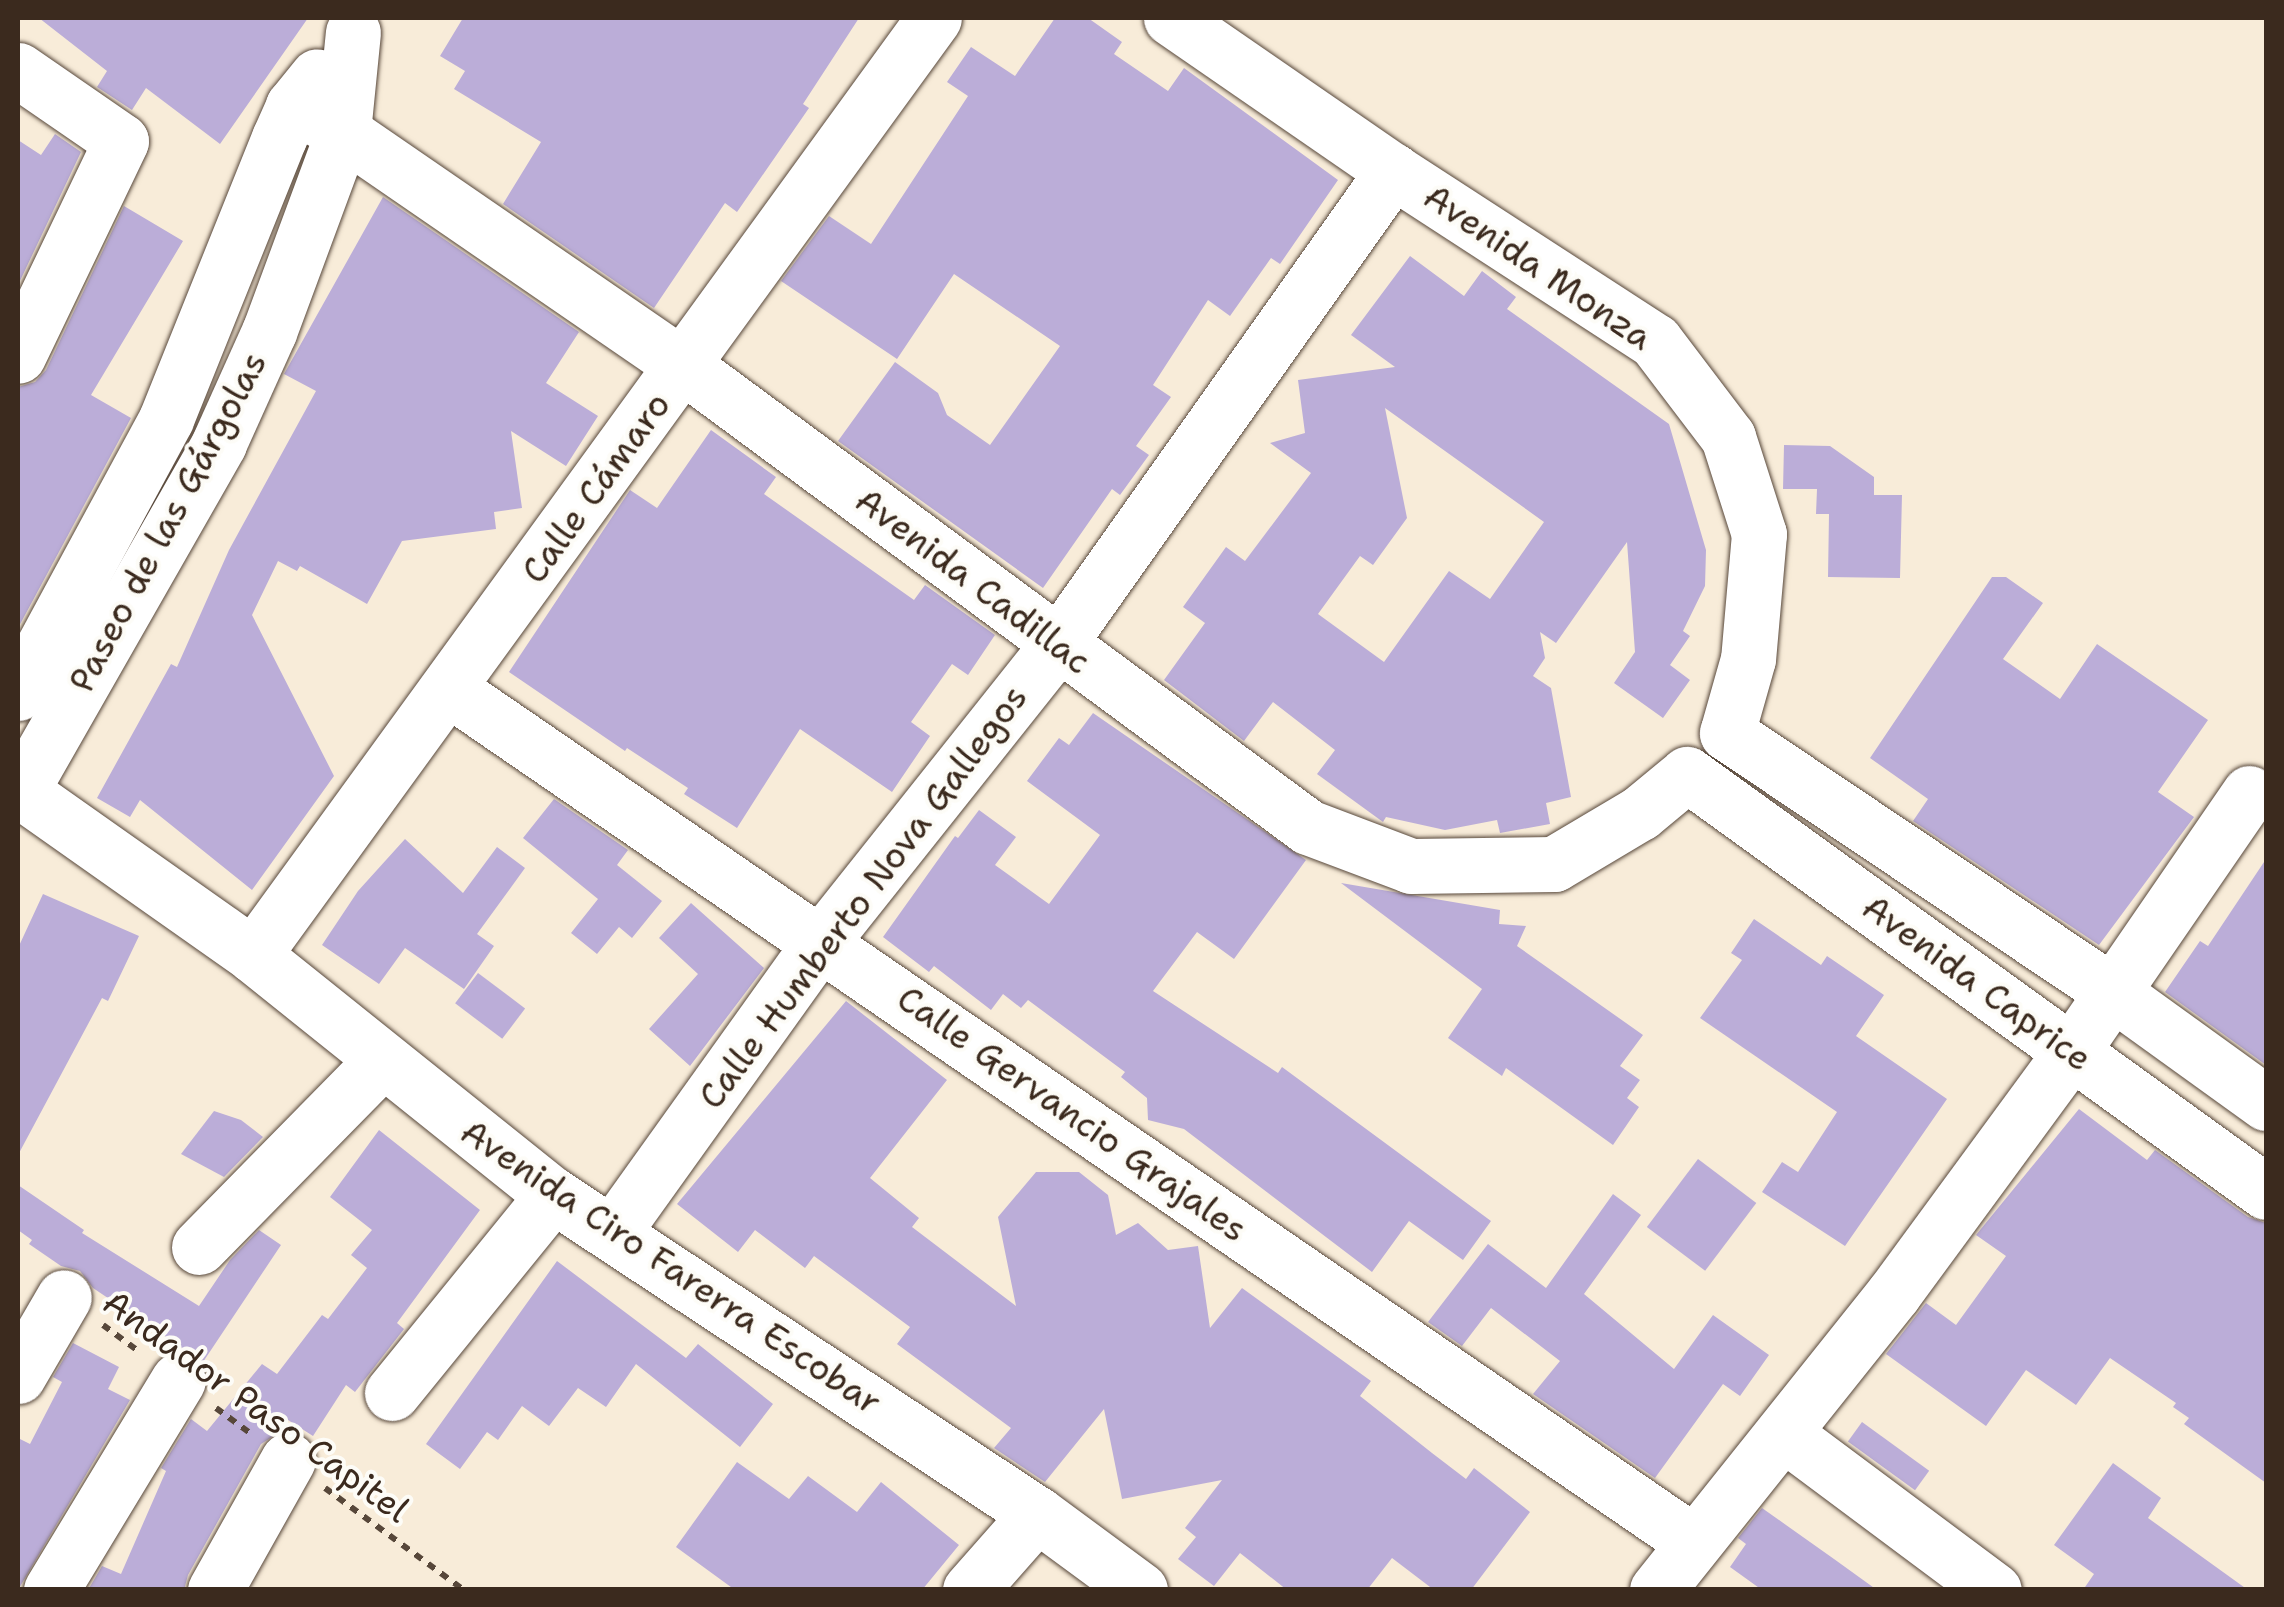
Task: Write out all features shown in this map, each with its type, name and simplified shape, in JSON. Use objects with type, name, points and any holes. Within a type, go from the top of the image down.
[{"type":"street","name":"Calle Cámaro","points":[[253,955],[685,366],[934,18]]},
{"type":"street","name":"Avenida Monza","points":[[1171,18],[1393,171],[1655,341],[1728,437],[1759,534],[1748,659],[1726,733]]},
{"type":"street","name":"Paseo de las Gárgolas","points":[[18,694],[166,419],[293,106],[356,25]]},
{"type":"street","name":"Paseo de las Gárgolas","points":[[18,792],[218,443],[269,332],[342,132],[356,25]]},
{"type":"street","points":[[18,70],[121,141],[18,356]]},
{"type":"street","name":"Avenida Cadillac","points":[[293,106],[342,132],[685,366],[1308,827],[1411,866],[1554,864],[1640,814],[1687,774]]},
{"type":"street","name":"Calle Humberto Nova Gallegos","points":[[612,1232],[822,942],[1058,644],[1393,171]]},
{"type":"street","name":"Calle Gervancio Grajales","points":[[450,689],[1692,1541]]},
{"type":"street","name":"Avenida Caprice","points":[[1726,733],[2112,992],[2266,1103]]},
{"type":"street","name":"Avenida Caprice","points":[[1687,774],[2266,1192]]},
{"type":"street","name":"Avenida Ciro Farerra Escobar","points":[[18,792],[253,955],[381,1062],[553,1195],[1036,1514],[1140,1590]]},
{"type":"street","points":[[1657,1590],[1692,1541],[1894,1293],[2072,1051],[2249,793]]},
{"type":"street","points":[[1818,868],[1856,820]]},
{"type":"street","points":[[200,1247],[381,1062]]},
{"type":"street","points":[[392,1394],[553,1195]]},
{"type":"street","points":[[18,1376],[64,1297]]},
{"type":"street","points":[[51,1590],[178,1380]]},
{"type":"street","points":[[1783,1433],[1994,1590]]},
{"type":"street","points":[[215,1590],[288,1460]]},
{"type":"street","points":[[970,1590],[1036,1514]]},
{"type":"path","name":"Andador Paso Capitel","points":[[64,1297],[464,1590]]},
{"type":"building","points":[[39,18],[308,18],[220,144],[146,88],[132,110],[97,87],[107,71]]},
{"type":"building","points":[[463,18],[859,18],[803,104],[809,108],[737,212],[725,203],[654,308],[503,204],[541,142],[454,89],[465,71],[440,56]]},
{"type":"building","points":[[1055,18],[1088,18],[1122,42],[1114,54],[1168,91],[1184,68],[1338,180],[1280,264],[1271,258],[1230,316],[1208,300],[1153,385],[1171,397],[1136,446],[1149,455],[1120,495],[1112,489],[1043,588],[838,441],[895,362],[938,393],[947,415],[990,445],[1060,346],[954,274],[897,359],[781,281],[829,216],[871,244],[968,96],[947,82],[971,47],[1015,76]]},
{"type":"building","points":[[55,134],[81,152],[18,285],[18,140],[41,155]]},
{"type":"building","points":[[383,197],[579,332],[546,383],[598,416],[566,466],[511,431],[522,508],[494,512],[496,529],[402,541],[367,604],[300,566],[297,571],[278,561],[252,615],[334,776],[252,890],[140,800],[130,817],[97,798],[171,664],[177,667],[229,550],[316,391],[284,374]]},
{"type":"building","points":[[124,206],[183,241],[91,395],[131,418],[18,628],[18,387],[35,382],[46,370]]},
{"type":"building","points":[[1410,256],[1464,296],[1482,271],[1516,297],[1507,309],[1669,424],[1706,550],[1705,586],[1683,631],[1690,636],[1670,665],[1690,680],[1663,718],[1614,683],[1635,652],[1627,542],[1556,643],[1540,632],[1545,658],[1533,676],[1551,688],[1571,797],[1546,803],[1550,824],[1500,833],[1497,820],[1445,830],[1386,817],[1383,822],[1317,774],[1335,750],[1273,702],[1244,741],[1164,680],[1205,623],[1183,607],[1226,547],[1245,561],[1311,473],[1270,443],[1305,433],[1298,380],[1395,367],[1351,335]],"holes":[[[1385,408],[1544,522],[1490,599],[1449,571],[1384,662],[1318,614],[1360,556],[1373,565],[1407,518]]]},
{"type":"building","points":[[711,430],[776,477],[764,494],[914,600],[925,585],[995,635],[968,675],[952,664],[911,722],[930,736],[892,792],[800,729],[737,828],[684,794],[688,788],[627,748],[625,751],[509,672],[630,490],[657,508]]},
{"type":"building","points":[[1784,445],[1830,446],[1874,477],[1874,495],[1902,495],[1900,578],[1828,577],[1829,514],[1816,514],[1817,489],[1783,489]]},
{"type":"building","points":[[1992,577],[2006,577],[2043,603],[2003,659],[2060,699],[2097,644],[2208,720],[2158,792],[2194,817],[2099,945],[1913,821],[1928,799],[1870,758]]},
{"type":"building","points":[[1093,713],[1306,860],[1234,959],[1197,932],[1153,991],[1278,1073],[1282,1067],[1491,1221],[1463,1260],[1409,1221],[1372,1272],[1184,1129],[1148,1120],[1147,1098],[1121,1077],[1125,1072],[1028,1000],[1021,1008],[1003,994],[991,1010],[934,966],[929,972],[883,937],[955,836],[958,838],[979,810],[1016,837],[995,865],[1049,904],[1100,835],[1027,781],[1059,738],[1069,745]]},
{"type":"building","points":[[554,799],[628,850],[617,865],[662,901],[632,938],[619,927],[597,954],[571,933],[598,899],[523,838]]},
{"type":"building","points":[[405,839],[463,893],[497,847],[525,868],[477,934],[494,946],[464,989],[405,948],[379,984],[322,945],[358,891]]},
{"type":"building","points":[[2266,859],[2266,1065],[2165,992],[2200,941],[2208,946]]},
{"type":"building","points":[[1341,883],[1500,910],[1499,924],[1526,926],[1517,946],[1643,1035],[1620,1066],[1640,1080],[1627,1098],[1639,1107],[1613,1145],[1506,1068],[1502,1076],[1448,1038],[1482,989]]},
{"type":"building","points":[[43,894],[139,936],[108,1001],[102,998],[18,1155],[18,948]]},
{"type":"building","points":[[691,903],[764,968],[690,1066],[649,1029],[698,974],[659,938]]},
{"type":"building","points":[[1754,919],[1821,965],[1827,956],[1884,995],[1856,1036],[1947,1099],[1845,1246],[1762,1192],[1782,1162],[1798,1172],[1837,1112],[1700,1018],[1742,960],[1731,953]]},
{"type":"building","points":[[478,973],[525,1009],[502,1039],[455,1003]]},
{"type":"building","points":[[846,1001],[947,1080],[870,1178],[919,1218],[912,1227],[1016,1306],[998,1217],[1036,1172],[1079,1172],[1108,1195],[1116,1235],[1138,1223],[1168,1250],[1198,1246],[1210,1328],[1242,1288],[1371,1381],[1360,1396],[1432,1453],[1466,1479],[1474,1468],[1530,1512],[1471,1590],[1434,1590],[1392,1558],[1367,1590],[1287,1590],[1240,1553],[1214,1586],[1178,1559],[1196,1537],[1185,1528],[1222,1480],[1122,1499],[1104,1409],[1045,1482],[994,1448],[1011,1428],[897,1344],[910,1327],[814,1256],[805,1268],[755,1230],[738,1252],[677,1204]]},
{"type":"building","points":[[2079,1109],[2147,1160],[2155,1150],[2248,1217],[2266,1223],[2266,1483],[2184,1424],[2189,1418],[2173,1407],[2176,1403],[2110,1358],[2076,1405],[2026,1370],[1986,1426],[1886,1354],[1926,1303],[1956,1325],[2006,1256],[1976,1235]]},
{"type":"building","points":[[214,1111],[241,1120],[263,1137],[224,1177],[181,1154]]},
{"type":"building","points":[[379,1130],[480,1210],[397,1323],[404,1329],[355,1392],[346,1385],[313,1436],[288,1420],[283,1430],[261,1444],[188,1575],[184,1590],[88,1590],[102,1566],[121,1574],[166,1471],[161,1468],[191,1419],[207,1431],[262,1364],[277,1374],[322,1315],[328,1319],[367,1268],[351,1255],[372,1230],[330,1197]]},
{"type":"building","points":[[1698,1159],[1756,1203],[1705,1271],[1647,1227]]},
{"type":"building","points":[[18,1185],[84,1230],[82,1233],[199,1306],[230,1260],[259,1230],[281,1245],[203,1362],[93,1288],[80,1271],[61,1266],[29,1244],[32,1240],[18,1230]]},
{"type":"building","points":[[1613,1194],[1641,1215],[1584,1294],[1674,1369],[1713,1315],[1769,1355],[1740,1396],[1723,1384],[1655,1478],[1533,1394],[1560,1361],[1491,1308],[1462,1346],[1428,1322],[1488,1244],[1546,1288]]},
{"type":"building","points":[[557,1261],[686,1358],[698,1344],[773,1404],[740,1447],[636,1364],[606,1407],[578,1388],[549,1426],[522,1406],[498,1440],[487,1432],[460,1469],[426,1444]]},
{"type":"building","points":[[73,1343],[119,1367],[108,1389],[130,1400],[18,1590],[18,1438],[30,1444],[62,1382],[53,1377]]},
{"type":"building","points":[[1862,1422],[1929,1471],[1915,1490],[1848,1441]]},
{"type":"building","points":[[737,1462],[789,1499],[808,1476],[857,1512],[881,1482],[959,1545],[922,1590],[735,1590],[676,1547]]},
{"type":"building","points":[[2113,1463],[2161,1498],[2148,1518],[2248,1590],[2083,1590],[2094,1574],[2054,1545]]},
{"type":"building","points":[[1762,1508],[1877,1590],[1762,1590],[1730,1567],[1746,1544],[1738,1538]]}]
